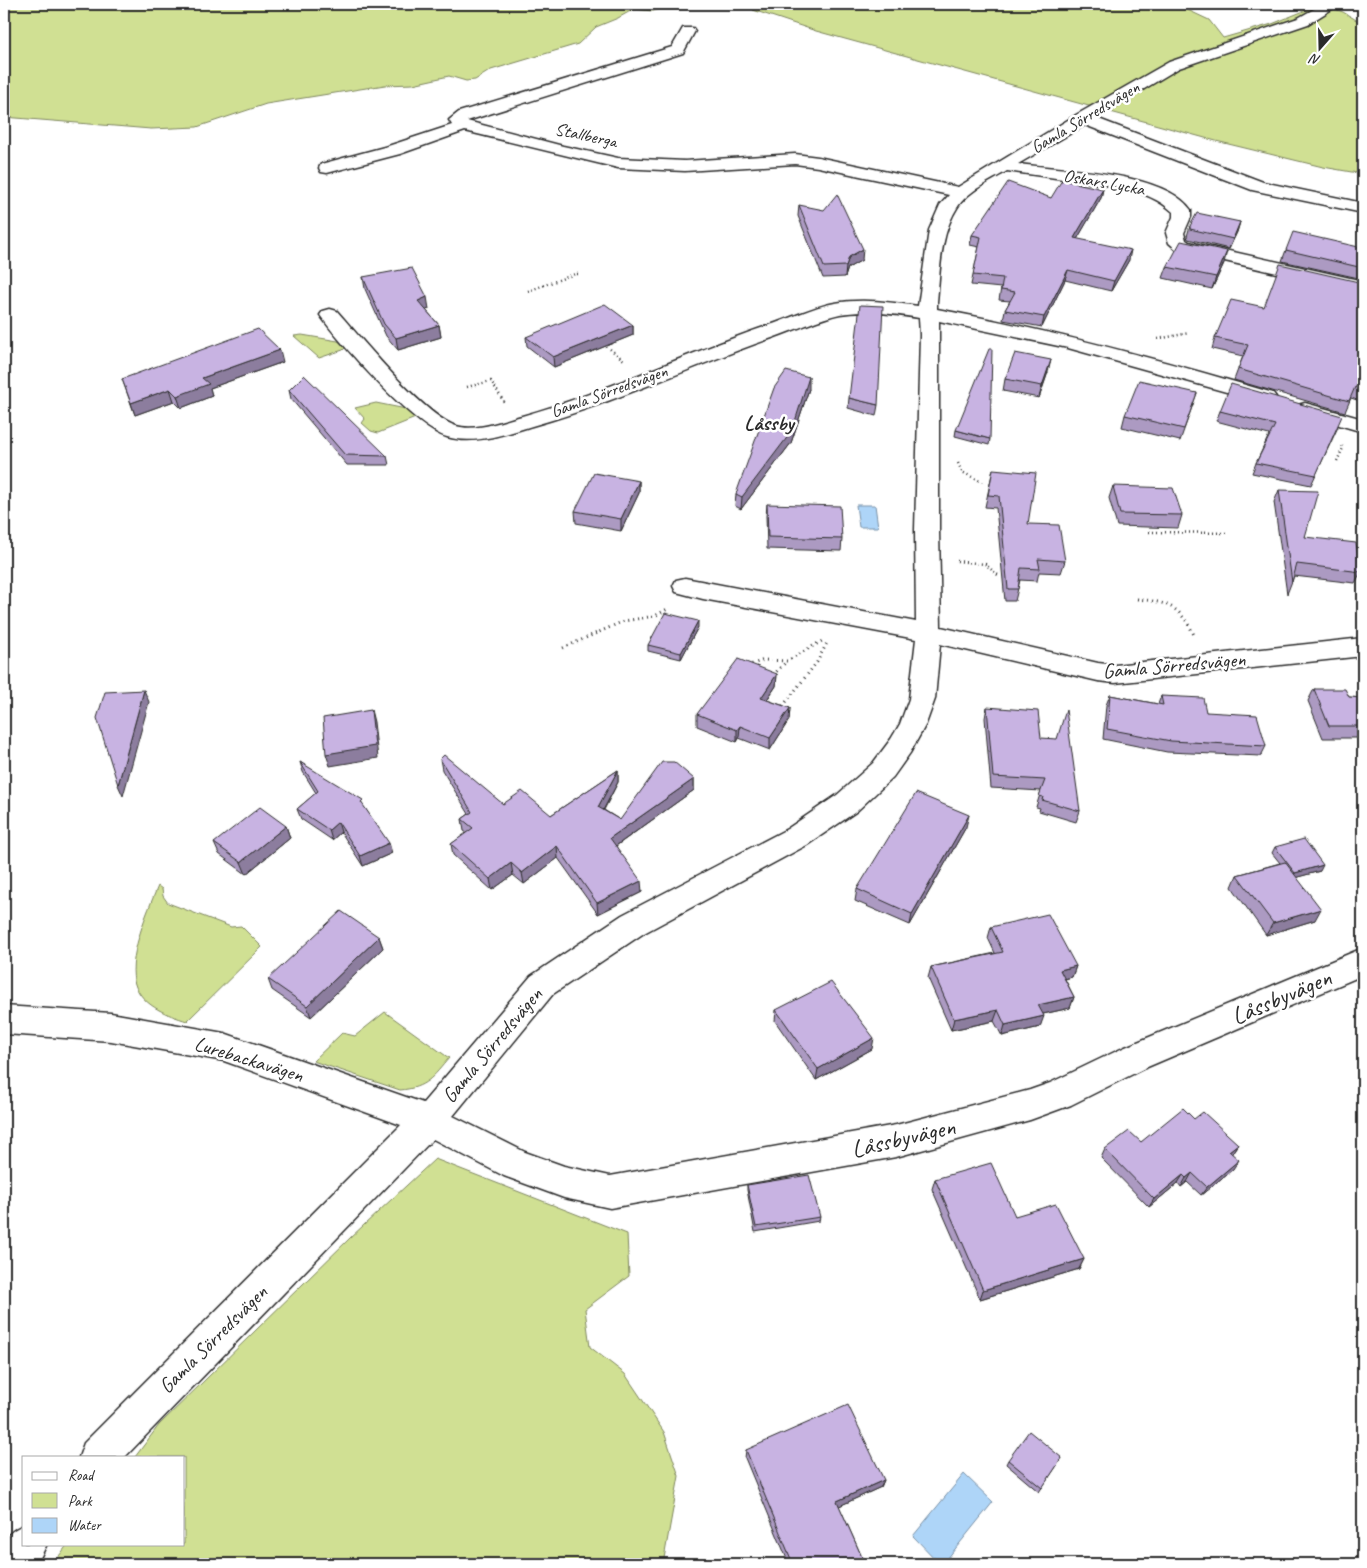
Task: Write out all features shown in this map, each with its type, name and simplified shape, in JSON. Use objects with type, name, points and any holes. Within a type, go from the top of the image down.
[{"type":"street","name":"Gamla Sörredsvägen","points":[[99,1456],[429,1120],[542,985],[633,924],[797,837],[847,803],[882,770],[901,746],[918,713],[925,683],[929,633],[930,335],[928,314],[930,273],[938,230],[949,205],[961,193],[1004,166],[1174,64],[1303,21],[1333,4]]},
{"type":"street","name":"Stallberga","points":[[688,31],[678,50],[461,116],[457,120],[464,126],[618,163],[686,166],[795,159],[818,162],[961,193]]},
{"type":"street","points":[[1082,118],[1258,186],[1363,208]]},
{"type":"street","points":[[327,168],[394,150],[464,126]]},
{"type":"street","name":"Oskars Lycka","points":[[1004,166],[1122,183],[1162,194],[1176,203],[1182,210],[1182,217],[1175,233],[1178,243],[1183,246],[1227,258],[1363,287]]},
{"type":"street","name":"Gamla Sörredsvägen","points":[[330,315],[396,387],[434,422],[456,433],[470,433],[519,423],[610,392],[719,350],[835,309],[867,306],[1019,329],[1091,347],[1363,426]]},
{"type":"street","name":"Gamla Sörredsvägen","points":[[685,586],[929,633],[1098,672],[1115,674],[1363,647]]},
{"type":"street","name":"Låssbyvägen","points":[[429,1120],[516,1166],[564,1182],[610,1192],[658,1184],[896,1141],[1059,1096],[1134,1058],[1363,961]]},
{"type":"street","name":"Lurebackavägen","points":[[4,1020],[111,1027],[207,1042],[429,1120]]},
{"type":"street","points":[[11,1564],[25,1546]]},
{"type":"path","points":[[528,291],[575,274],[581,274]]},
{"type":"path","points":[[467,387],[491,381],[519,423]]},
{"type":"path","points":[[956,460],[962,472],[982,482]]},
{"type":"path","points":[[1149,532],[1230,534]]},
{"type":"path","points":[[928,558],[985,564],[999,576]]},
{"type":"path","points":[[563,648],[624,621],[655,616],[667,609],[685,586]]},
{"type":"path","points":[[1137,599],[1162,601],[1178,608],[1188,620],[1205,664]]},
{"type":"path","points":[[769,679],[787,661],[831,636],[817,662],[783,706]]},
{"type":"path","points":[[745,668],[753,663],[764,660],[787,661]]},
{"type":"green space","points":[[4,4],[671,4],[653,11],[634,9],[596,27],[578,44],[491,70],[475,80],[466,81],[449,76],[413,84],[385,85],[266,104],[197,127],[151,129],[4,117]]},
{"type":"green space","points":[[760,4],[1175,4],[1209,20],[1223,38],[1272,24],[1321,4],[1343,12],[1363,24],[1363,174],[1323,167],[1216,141],[816,31],[753,10]]},
{"type":"green space","points":[[302,335],[338,341],[346,347],[343,350],[319,358],[294,336]]},
{"type":"green space","points":[[376,403],[406,409],[418,417],[378,433],[371,431],[362,423],[365,419],[355,408]]},
{"type":"green space","points":[[158,886],[162,889],[163,896],[168,903],[231,927],[241,926],[262,947],[187,1021],[165,1013],[145,1000],[136,987],[133,976],[135,950]]},
{"type":"green space","points":[[385,1012],[449,1058],[423,1084],[400,1090],[313,1061],[342,1033],[355,1036]]},
{"type":"green space","points":[[435,1159],[627,1234],[629,1276],[585,1309],[590,1347],[625,1374],[664,1432],[679,1476],[663,1564],[53,1564],[66,1546],[185,1546],[185,1456],[136,1456],[159,1425],[350,1238]]},
{"type":"water","points":[[856,505],[875,505],[878,527],[859,527]]},
{"type":"water","points":[[964,1474],[993,1502],[943,1564],[940,1564],[913,1536]]},
{"type":"building","points":[[1062,180],[1103,189],[1074,238],[1131,250],[1114,281],[1068,270],[1044,317],[1005,310],[1015,292],[1001,290],[1003,278],[973,275],[981,237],[972,235],[1008,182],[1051,198]]},
{"type":"building","points":[[837,194],[863,249],[849,257],[846,266],[824,267],[799,205],[824,210]]},
{"type":"building","points":[[1197,213],[1240,222],[1233,239],[1190,229]]},
{"type":"building","points":[[1293,232],[1363,248],[1363,268],[1286,250]]},
{"type":"building","points":[[1181,241],[1227,251],[1216,277],[1167,267]]},
{"type":"building","points":[[1280,264],[1363,283],[1363,389],[1355,387],[1349,401],[1238,369],[1248,345],[1215,338],[1231,300],[1264,307]]},
{"type":"building","points":[[412,268],[427,297],[418,301],[439,325],[396,338],[384,324],[363,277]]},
{"type":"building","points":[[605,304],[633,325],[553,357],[526,337]]},
{"type":"building","points":[[860,305],[883,306],[878,405],[849,398]]},
{"type":"building","points":[[258,329],[280,350],[202,378],[209,384],[177,396],[170,389],[131,403],[122,379]]},
{"type":"building","points":[[989,349],[992,349],[990,439],[956,430]]},
{"type":"building","points":[[1015,353],[1051,360],[1042,386],[1005,379]]},
{"type":"building","points":[[786,371],[809,377],[792,431],[742,497],[736,494],[774,388]]},
{"type":"building","points":[[304,375],[387,456],[345,455],[289,390]]},
{"type":"building","points":[[1139,380],[1197,393],[1184,429],[1125,415]]},
{"type":"building","points":[[1231,384],[1342,416],[1316,475],[1256,463],[1275,425],[1220,411]]},
{"type":"building","points":[[993,469],[1036,473],[1028,524],[1059,525],[1065,561],[1038,559],[1040,569],[1021,568],[1018,589],[1008,589],[999,496],[988,495]]},
{"type":"building","points":[[594,473],[639,481],[621,519],[575,511]]},
{"type":"building","points":[[1113,486],[1173,488],[1182,515],[1120,514]]},
{"type":"building","points":[[1279,490],[1318,491],[1305,537],[1356,543],[1361,572],[1297,564],[1292,582]]},
{"type":"building","points":[[767,504],[840,506],[842,539],[768,537]]},
{"type":"building","points":[[665,613],[698,621],[681,653],[648,645]]},
{"type":"building","points":[[738,659],[777,674],[761,698],[790,708],[770,738],[740,726],[737,730],[697,714]]},
{"type":"building","points":[[1314,689],[1345,689],[1349,697],[1363,698],[1363,726],[1329,726]]},
{"type":"building","points":[[144,690],[118,785],[97,718],[105,692]]},
{"type":"building","points":[[1110,695],[1163,705],[1161,696],[1203,698],[1206,712],[1257,715],[1266,746],[1171,741],[1107,729]]},
{"type":"building","points":[[987,707],[1038,711],[1041,738],[1057,739],[1066,710],[1080,811],[1042,800],[1043,797],[1039,796],[1045,780],[993,777]]},
{"type":"building","points":[[371,710],[375,746],[326,754],[323,718]]},
{"type":"building","points":[[444,755],[503,804],[522,791],[551,815],[618,770],[598,807],[620,820],[662,762],[674,762],[694,779],[610,838],[641,881],[597,903],[557,846],[522,873],[511,863],[490,879],[451,844],[473,828],[462,819],[472,812],[440,759]]},
{"type":"building","points":[[300,762],[363,800],[361,802],[389,843],[360,856],[338,822],[329,830],[297,809],[318,791]]},
{"type":"building","points":[[916,793],[969,815],[912,914],[857,889]]},
{"type":"building","points":[[260,807],[286,826],[241,862],[214,843]]},
{"type":"building","points":[[1304,839],[1323,865],[1295,873],[1275,847]]},
{"type":"building","points":[[1285,862],[1321,909],[1273,923],[1237,875]]},
{"type":"building","points":[[341,911],[379,937],[307,1006],[268,979]]},
{"type":"building","points":[[1048,914],[1076,966],[1060,970],[1074,997],[1038,1005],[1044,1016],[1005,1025],[998,1010],[954,1019],[931,967],[1003,952],[991,927]]},
{"type":"building","points":[[831,982],[874,1038],[818,1069],[776,1010]]},
{"type":"building","points":[[1183,1108],[1194,1119],[1203,1112],[1238,1144],[1229,1151],[1239,1160],[1207,1187],[1192,1173],[1186,1178],[1183,1175],[1154,1199],[1105,1149],[1129,1131],[1141,1142]]},
{"type":"building","points":[[991,1163],[1015,1216],[1056,1204],[1084,1259],[983,1290],[935,1179]]},
{"type":"building","points":[[809,1175],[820,1217],[756,1227],[747,1185]]},
{"type":"building","points":[[848,1405],[884,1480],[837,1501],[865,1564],[793,1564],[746,1450]]},
{"type":"building","points":[[1029,1431],[1062,1458],[1042,1488],[1008,1460]]},
{"type":"district","name":"Låssby","points":[[769,423]]}]
